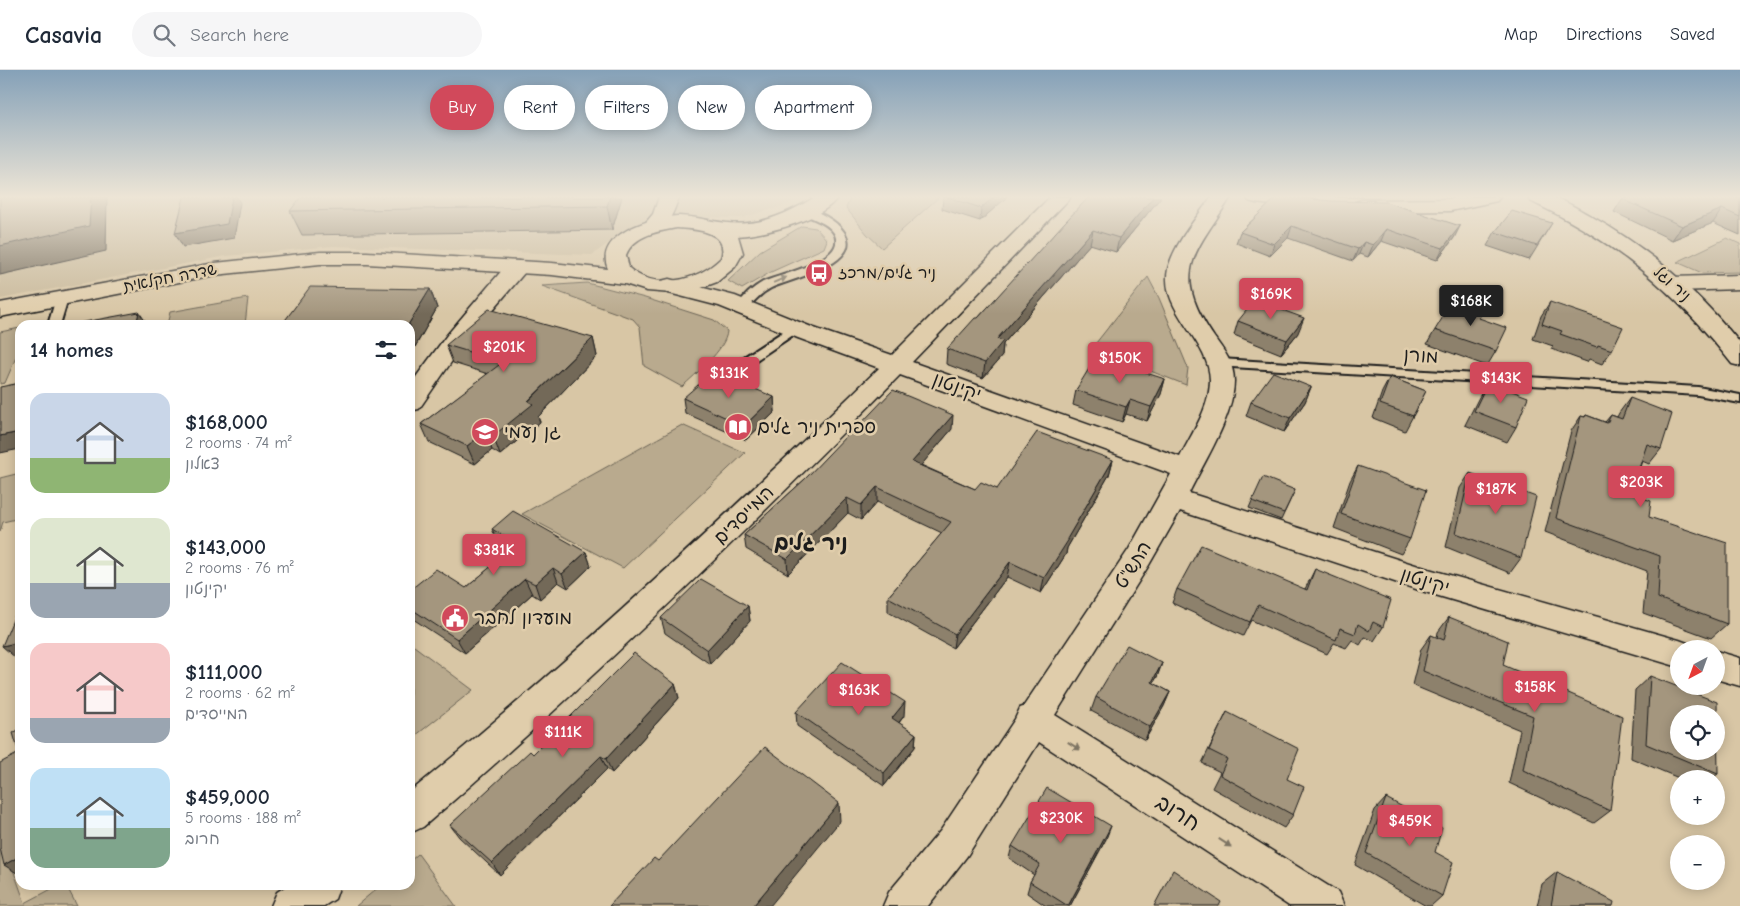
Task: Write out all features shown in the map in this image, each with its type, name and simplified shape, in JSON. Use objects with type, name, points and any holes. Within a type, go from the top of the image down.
[{"type":"street","name":"שדרה חקלאית","points":[[552,269],[575,267],[594,261],[618,248],[632,236]]},
{"type":"street","points":[[727,236],[732,242],[733,255]]},
{"type":"street","points":[[669,286],[683,286],[702,281],[718,273],[729,263],[733,255],[763,236]]},
{"type":"street","name":"המייסדים","points":[[415,811],[479,758],[588,662],[714,544],[896,365],[1023,236]]},
{"type":"street","points":[[1195,236],[1179,268],[1178,284],[1184,303],[1196,326],[1220,363]]},
{"type":"street","name":"ניר וגל","points":[[1612,236],[1673,284],[1710,321],[1740,359]]},
{"type":"street","points":[[618,248],[615,258],[618,269],[627,278]]},
{"type":"street","name":"שדרה חקלאית","points":[[0,310],[215,268],[320,258],[367,258],[552,269],[627,278],[643,284],[669,286]]},
{"type":"street","points":[[415,396],[455,340],[517,267]]},
{"type":"street","points":[[718,273],[713,282],[715,290],[734,304]]},
{"type":"street","points":[[1673,284],[1740,282]]},
{"type":"street","name":"יקינטון","points":[[669,286],[734,304],[896,365],[1188,470]]},
{"type":"street","name":"התש\"ט","points":[[903,906],[954,843],[1032,719],[1140,557],[1188,470],[1217,410],[1222,381],[1220,363]]},
{"type":"street","name":"יקינטון","points":[[1173,498],[1415,578],[1670,651]]},
{"type":"street","points":[[1725,668],[1740,672]]},
{"type":"street","name":"חרוב","points":[[1032,719],[1324,906]]},
{"type":"street","points":[[291,906],[314,890]]},
{"type":"lane","points":[[734,304],[766,286],[831,260],[840,252],[841,236]]},
{"type":"lane","points":[[55,320],[62,298]]},
{"type":"lane","points":[[696,395],[795,328]]},
{"type":"lane","name":"מורן","points":[[1220,363],[1698,391],[1740,398]]},
{"type":"shaded area","points":[[0,236],[619,236],[592,255],[333,246],[226,256],[0,299]]},
{"type":"shaded area","points":[[785,236],[823,236],[827,240],[824,248],[771,272],[742,289],[728,281],[760,251]]},
{"type":"shaded area","points":[[869,236],[895,236],[882,248]]},
{"type":"shaded area","points":[[1727,238],[1740,244],[1740,272],[1702,273],[1677,262]]},
{"type":"shaded area","points":[[1148,277],[1159,298],[1188,368],[1186,385],[1092,348]]},
{"type":"shaded area","points":[[587,283],[645,298],[714,320],[727,331],[725,338],[716,354],[682,387],[644,366],[640,327],[633,319],[542,286]]},
{"type":"shaded area","points":[[248,298],[246,320],[168,320],[170,312]]},
{"type":"shaded area","points":[[15,329],[15,360],[5,383],[0,384],[0,332]]},
{"type":"shaded area","points":[[682,425],[745,453],[623,568],[522,514]]},
{"type":"shaded area","points":[[15,474],[15,519],[3,522],[0,532],[0,478]]},
{"type":"shaded area","points":[[415,647],[473,690],[415,736]]},
{"type":"shaded area","points":[[0,833],[15,875],[15,890],[20,890],[25,903],[50,890],[69,890],[77,906],[0,906]]},
{"type":"shaded area","points":[[418,854],[456,906],[356,906],[375,890],[415,890],[415,857]]},
{"type":"building","points":[[0,236],[44,236],[0,246]]},
{"type":"building","points":[[1052,236],[1088,236],[997,339],[1003,341],[985,363],[947,349],[975,318],[978,318]]},
{"type":"building","points":[[1251,236],[1282,236],[1274,244]]},
{"type":"building","points":[[1321,236],[1380,236],[1373,245],[1364,242],[1358,249]]},
{"type":"building","points":[[1407,236],[1452,236],[1443,248]]},
{"type":"building","points":[[1507,236],[1544,236],[1537,246]]},
{"type":"building","points":[[310,287],[430,289],[411,320],[285,320]]},
{"type":"building","points":[[1255,300],[1304,318],[1287,340],[1238,321]]},
{"type":"building","points":[[1452,302],[1482,312],[1479,318],[1507,328],[1496,351],[1435,330]]},
{"type":"building","points":[[1550,302],[1623,327],[1612,350],[1598,345],[1597,347],[1560,334],[1562,331],[1542,324]]},
{"type":"building","points":[[489,309],[593,338],[528,401],[533,404],[493,436],[485,432],[467,446],[421,424],[503,362],[446,345]]},
{"type":"building","points":[[139,312],[137,320],[95,320]]},
{"type":"building","points":[[1096,357],[1165,379],[1151,407],[1130,400],[1126,407],[1076,390]]},
{"type":"building","points":[[1273,372],[1311,387],[1290,418],[1251,402]]},
{"type":"building","points":[[717,373],[774,397],[744,426],[683,398],[698,385]]},
{"type":"building","points":[[1390,377],[1426,391],[1413,416],[1380,404]]},
{"type":"building","points":[[1488,382],[1528,397],[1516,427],[1474,411]]},
{"type":"building","points":[[15,384],[15,433],[0,436],[0,387]]},
{"type":"building","points":[[893,390],[953,415],[912,462],[975,489],[981,482],[997,489],[1037,432],[1113,460],[1067,539],[1069,539],[1044,578],[1010,562],[955,634],[888,597],[951,522],[877,487],[861,505],[847,498],[787,559],[744,535],[805,479]]},
{"type":"building","points":[[1630,398],[1672,414],[1661,449],[1647,444],[1631,493],[1651,501],[1649,517],[1727,543],[1727,624],[1658,598],[1660,556],[1556,518],[1581,416],[1585,417],[1586,415],[1607,423],[1611,415],[1622,419]]},
{"type":"building","points":[[1358,466],[1426,490],[1410,539],[1341,514]]},
{"type":"building","points":[[1470,473],[1536,497],[1521,558],[1456,533]]},
{"type":"building","points":[[1263,477],[1295,490],[1284,513],[1252,501]]},
{"type":"building","points":[[513,511],[586,552],[562,574],[553,568],[535,584],[525,579],[457,639],[415,611],[415,586],[436,569],[466,588],[509,551],[497,544],[505,537],[492,529]]},
{"type":"building","points":[[1201,545],[1307,590],[1315,569],[1391,600],[1383,627],[1373,622],[1369,631],[1358,624],[1355,634],[1340,628],[1336,640],[1258,605],[1250,622],[1177,589]]},
{"type":"building","points":[[701,579],[748,606],[707,650],[661,618]]},
{"type":"building","points":[[15,615],[15,643],[2,646]]},
{"type":"building","points":[[1449,617],[1508,641],[1503,665],[1622,716],[1610,811],[1523,770],[1533,716],[1423,671],[1431,635],[1444,640]]},
{"type":"building","points":[[1127,645],[1162,663],[1152,682],[1170,692],[1150,727],[1096,697]]},
{"type":"building","points":[[634,653],[675,684],[606,759],[601,756],[492,863],[450,825],[530,751],[533,754]]},
{"type":"building","points":[[842,662],[905,702],[892,718],[916,734],[884,773],[796,712]]},
{"type":"building","points":[[1650,676],[1670,684],[1670,695],[1699,695],[1717,702],[1717,705],[1670,705],[1670,754],[1646,744]]},
{"type":"building","points":[[1227,712],[1299,749],[1287,779],[1304,787],[1293,815],[1220,775],[1227,759],[1209,750]]},
{"type":"building","points":[[765,747],[839,803],[753,906],[609,906],[654,858],[658,861]]},
{"type":"building","points":[[15,755],[15,859],[4,865],[0,848],[0,763]]},
{"type":"building","points":[[1684,760],[1718,760],[1718,770],[1708,770]]},
{"type":"building","points":[[1047,788],[1111,826],[1068,906],[1030,882],[1040,864],[1012,846]]},
{"type":"building","points":[[1386,798],[1442,828],[1435,852],[1453,862],[1442,896],[1366,853]]},
{"type":"building","points":[[1173,870],[1221,902],[1219,906],[1154,906]]},
{"type":"building","points":[[1557,872],[1614,902],[1613,906],[1551,906]]},
{"type":"place","name":"ניר גלים/מרכז","points":[[819,273]]},
{"type":"place","name":"ספרית ניר גלים","points":[[738,427]]},
{"type":"place","name":"גן נעמי","points":[[485,432]]},
{"type":"place","name":"מועדון לחבר","points":[[455,618]]},
{"type":"district","name":"ניר גלים","points":[[811,543]]}]
